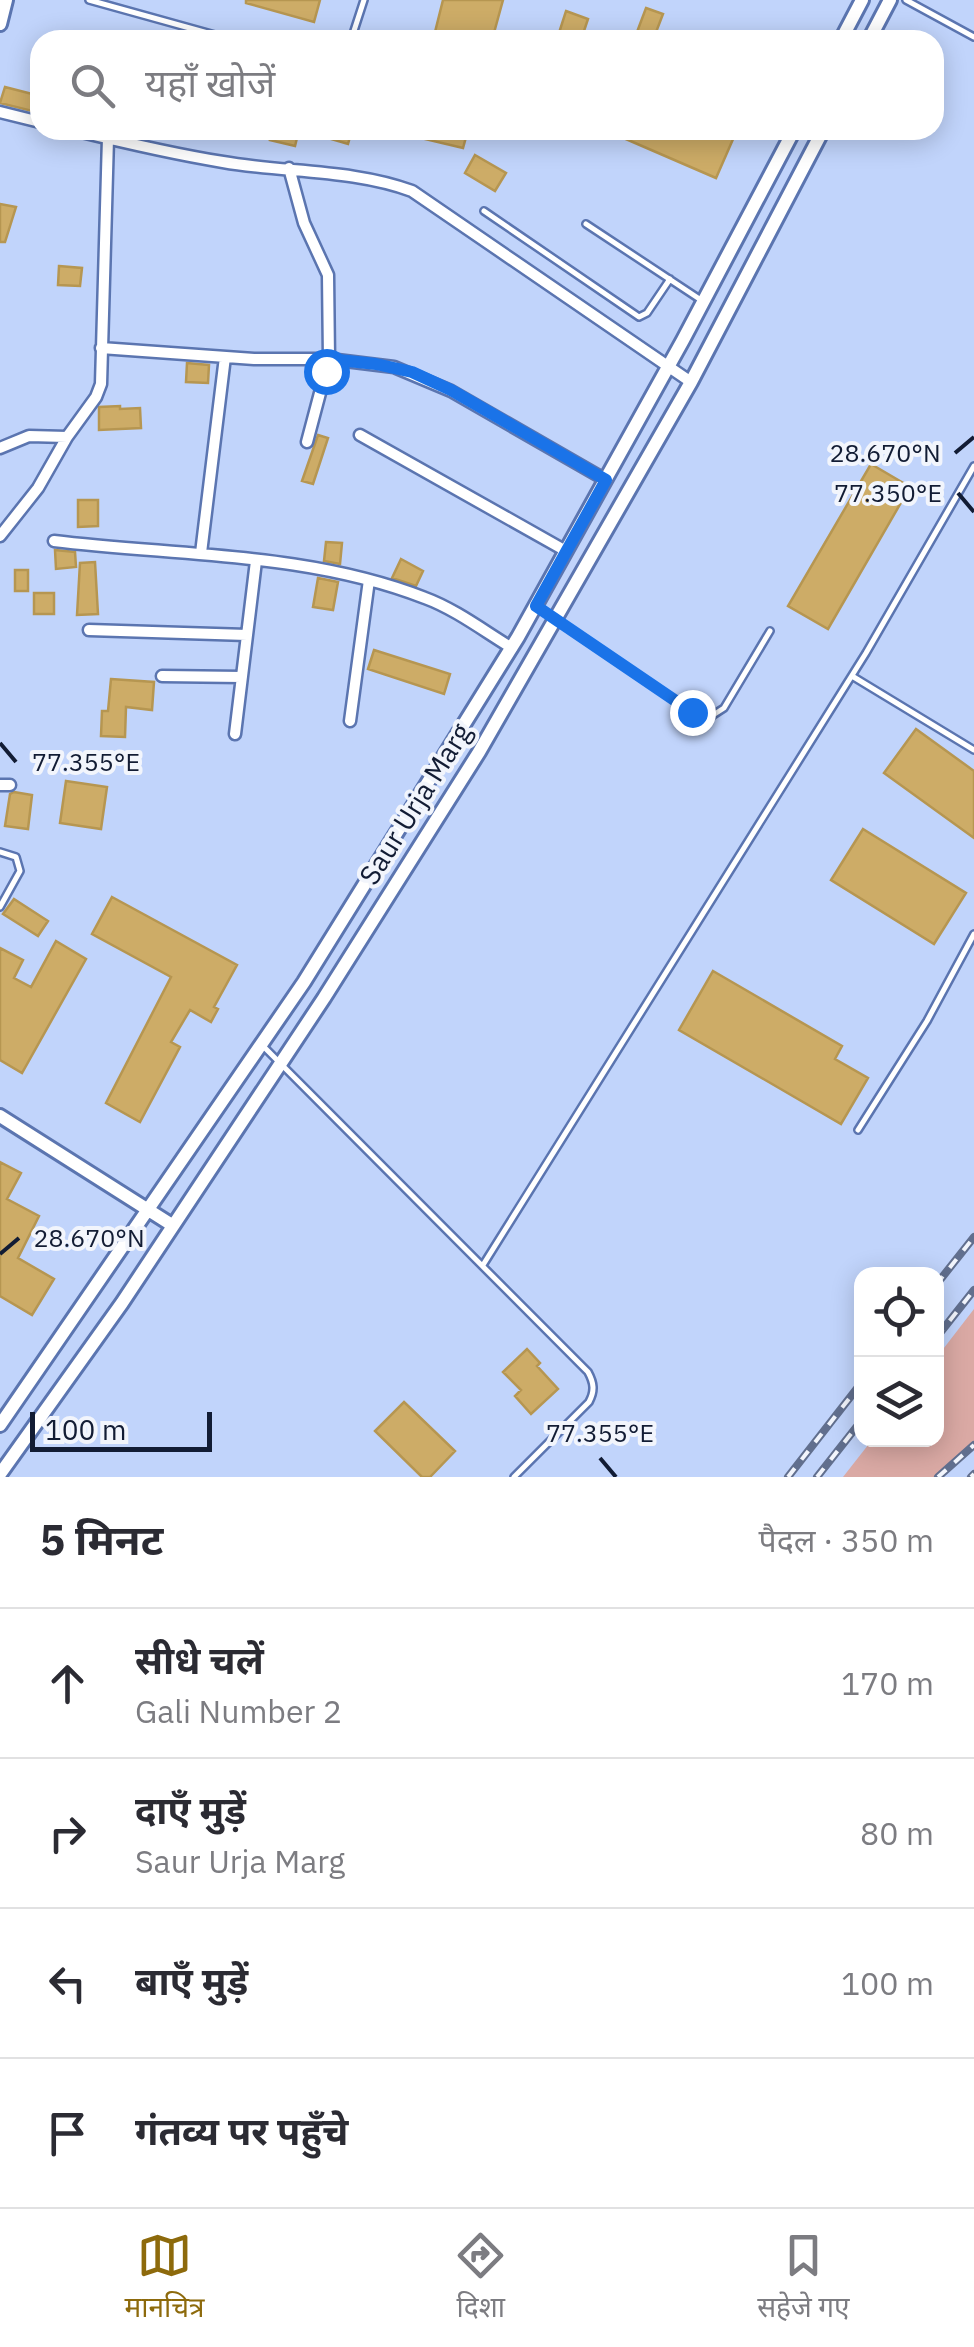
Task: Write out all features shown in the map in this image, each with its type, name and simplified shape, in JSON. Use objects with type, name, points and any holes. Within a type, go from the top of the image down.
[{"type":"street","points":[[0,24],[6,0]]},
{"type":"street","points":[[846,30],[862,0]]},
{"type":"street","points":[[874,30],[890,0]]},
{"type":"street","points":[[0,112],[30,120]]},
{"type":"street","points":[[0,536],[38,488],[67,437],[96,398],[100,384],[108,140]]},
{"type":"street","points":[[118,140],[224,162],[378,181],[412,191],[690,382]]},
{"type":"street","name":"Saur Urja Marg","points":[[0,1425],[261,1044],[512,648],[789,140]]},
{"type":"street","name":"Saur Urja Marg","points":[[0,1474],[122,1303],[452,794],[557,619],[690,382],[818,140]]},
{"type":"street","points":[[289,168],[304,223],[328,275],[329,359],[307,442]]},
{"type":"street","points":[[101,348],[225,357],[329,359],[412,372],[451,390],[606,480]]},
{"type":"street","points":[[201,552],[225,357]]},
{"type":"street","points":[[360,435],[566,551]]},
{"type":"street","points":[[0,448],[30,436],[67,437]]},
{"type":"street","points":[[54,542],[201,552],[368,580],[428,598],[512,648]]},
{"type":"street","points":[[235,734],[256,561]]},
{"type":"street","points":[[350,720],[368,580]]},
{"type":"street","points":[[90,630],[247,635]]},
{"type":"street","points":[[162,676],[242,677]]},
{"type":"street","points":[[429,781],[452,794]]},
{"type":"street","points":[[0,1116],[172,1225]]},
{"type":"lane","points":[[89,0],[197,30]]},
{"type":"lane","points":[[354,30],[364,0]]},
{"type":"lane","points":[[906,0],[974,37]]},
{"type":"lane","points":[[484,211],[633,316],[647,314],[670,280]]},
{"type":"lane","points":[[586,224],[703,302]]},
{"type":"lane","points":[[483,1265],[852,676],[974,466]]},
{"type":"lane","points":[[536,606],[692,712],[710,717],[724,708],[770,631]]},
{"type":"lane","points":[[852,676],[974,750]]},
{"type":"lane","points":[[0,852],[16,857],[20,871],[0,906]]},
{"type":"lane","points":[[858,1130],[927,1021],[974,934]]},
{"type":"lane","points":[[261,1044],[578,1360],[593,1382],[594,1394],[589,1402],[514,1477]]},
{"type":"shaded area","points":[[974,1309],[974,1443],[935,1477],[843,1477],[867,1447],[944,1447],[944,1348]]},
{"type":"building","points":[[246,0],[320,0],[314,22]]},
{"type":"building","points":[[443,0],[503,0],[495,30],[436,30]]},
{"type":"building","points":[[646,8],[663,14],[657,30],[638,30]]},
{"type":"building","points":[[566,11],[588,19],[584,30],[560,30]]},
{"type":"building","points":[[5,87],[30,93],[30,110],[0,103]]},
{"type":"building","points":[[270,140],[296,140],[295,146]]},
{"type":"building","points":[[429,140],[465,140],[463,148]]},
{"type":"building","points":[[628,140],[733,140],[716,178]]},
{"type":"building","points":[[475,155],[506,173],[495,191],[465,173]]},
{"type":"building","points":[[0,204],[16,207],[5,242],[0,242]]},
{"type":"building","points":[[59,266],[82,268],[80,286],[58,285]]},
{"type":"building","points":[[187,363],[209,365],[208,383],[186,382]]},
{"type":"building","points":[[99,407],[140,408],[141,428],[99,430]]},
{"type":"building","points":[[318,435],[328,438],[313,484],[302,481]]},
{"type":"building","points":[[871,464],[910,487],[828,629],[788,606]]},
{"type":"building","points":[[78,500],[98,500],[98,526],[78,527]]},
{"type":"building","points":[[326,542],[342,543],[340,564],[324,561]]},
{"type":"building","points":[[55,550],[75,552],[76,567],[56,569]]},
{"type":"building","points":[[401,559],[423,571],[416,586],[392,578]]},
{"type":"building","points":[[95,562],[98,614],[77,615],[80,563]]},
{"type":"building","points":[[15,570],[28,570],[28,591],[15,591]]},
{"type":"building","points":[[318,578],[338,582],[333,610],[313,607]]},
{"type":"building","points":[[34,593],[54,593],[54,614],[34,614]]},
{"type":"building","points":[[374,650],[450,674],[444,694],[368,669]]},
{"type":"building","points":[[111,679],[154,682],[152,710],[126,707],[125,737],[101,736],[102,711],[108,711]]},
{"type":"building","points":[[916,729],[974,771],[974,838],[884,773]]},
{"type":"building","points":[[66,781],[107,787],[101,829],[60,823]]},
{"type":"building","points":[[10,794],[32,795],[28,829],[5,826]]},
{"type":"building","points":[[863,829],[966,893],[934,944],[831,880]]},
{"type":"building","points":[[112,897],[237,965],[214,1007],[218,1009],[211,1022],[190,1010],[171,1042],[180,1047],[140,1122],[106,1103],[171,977],[92,934]]},
{"type":"building","points":[[14,899],[48,921],[38,936],[3,914]]},
{"type":"building","points":[[56,941],[86,959],[22,1073],[0,1060],[0,948],[23,960],[14,978],[31,987]]},
{"type":"building","points":[[713,971],[842,1046],[835,1059],[868,1078],[841,1124],[679,1030]]},
{"type":"building","points":[[0,1162],[21,1173],[7,1199],[39,1216],[18,1258],[54,1279],[32,1315],[0,1296]]},
{"type":"building","points":[[527,1349],[558,1389],[531,1414],[515,1396],[521,1390],[503,1372]]},
{"type":"building","points":[[404,1402],[455,1451],[430,1477],[422,1477],[375,1431]]},
{"type":"railway","points":[[944,1275],[974,1237]]},
{"type":"railway","points":[[944,1328],[974,1290]]},
{"type":"railway","points":[[788,1477],[854,1392]]},
{"type":"railway","points":[[817,1477],[854,1430]]},
{"type":"railway","points":[[938,1477],[974,1445]]},
{"type":"railway","points":[[971,1477],[974,1474]]},
{"type":"route","points":[[326,371],[329,359],[412,372],[451,390],[606,480],[536,606],[692,712]]}]
